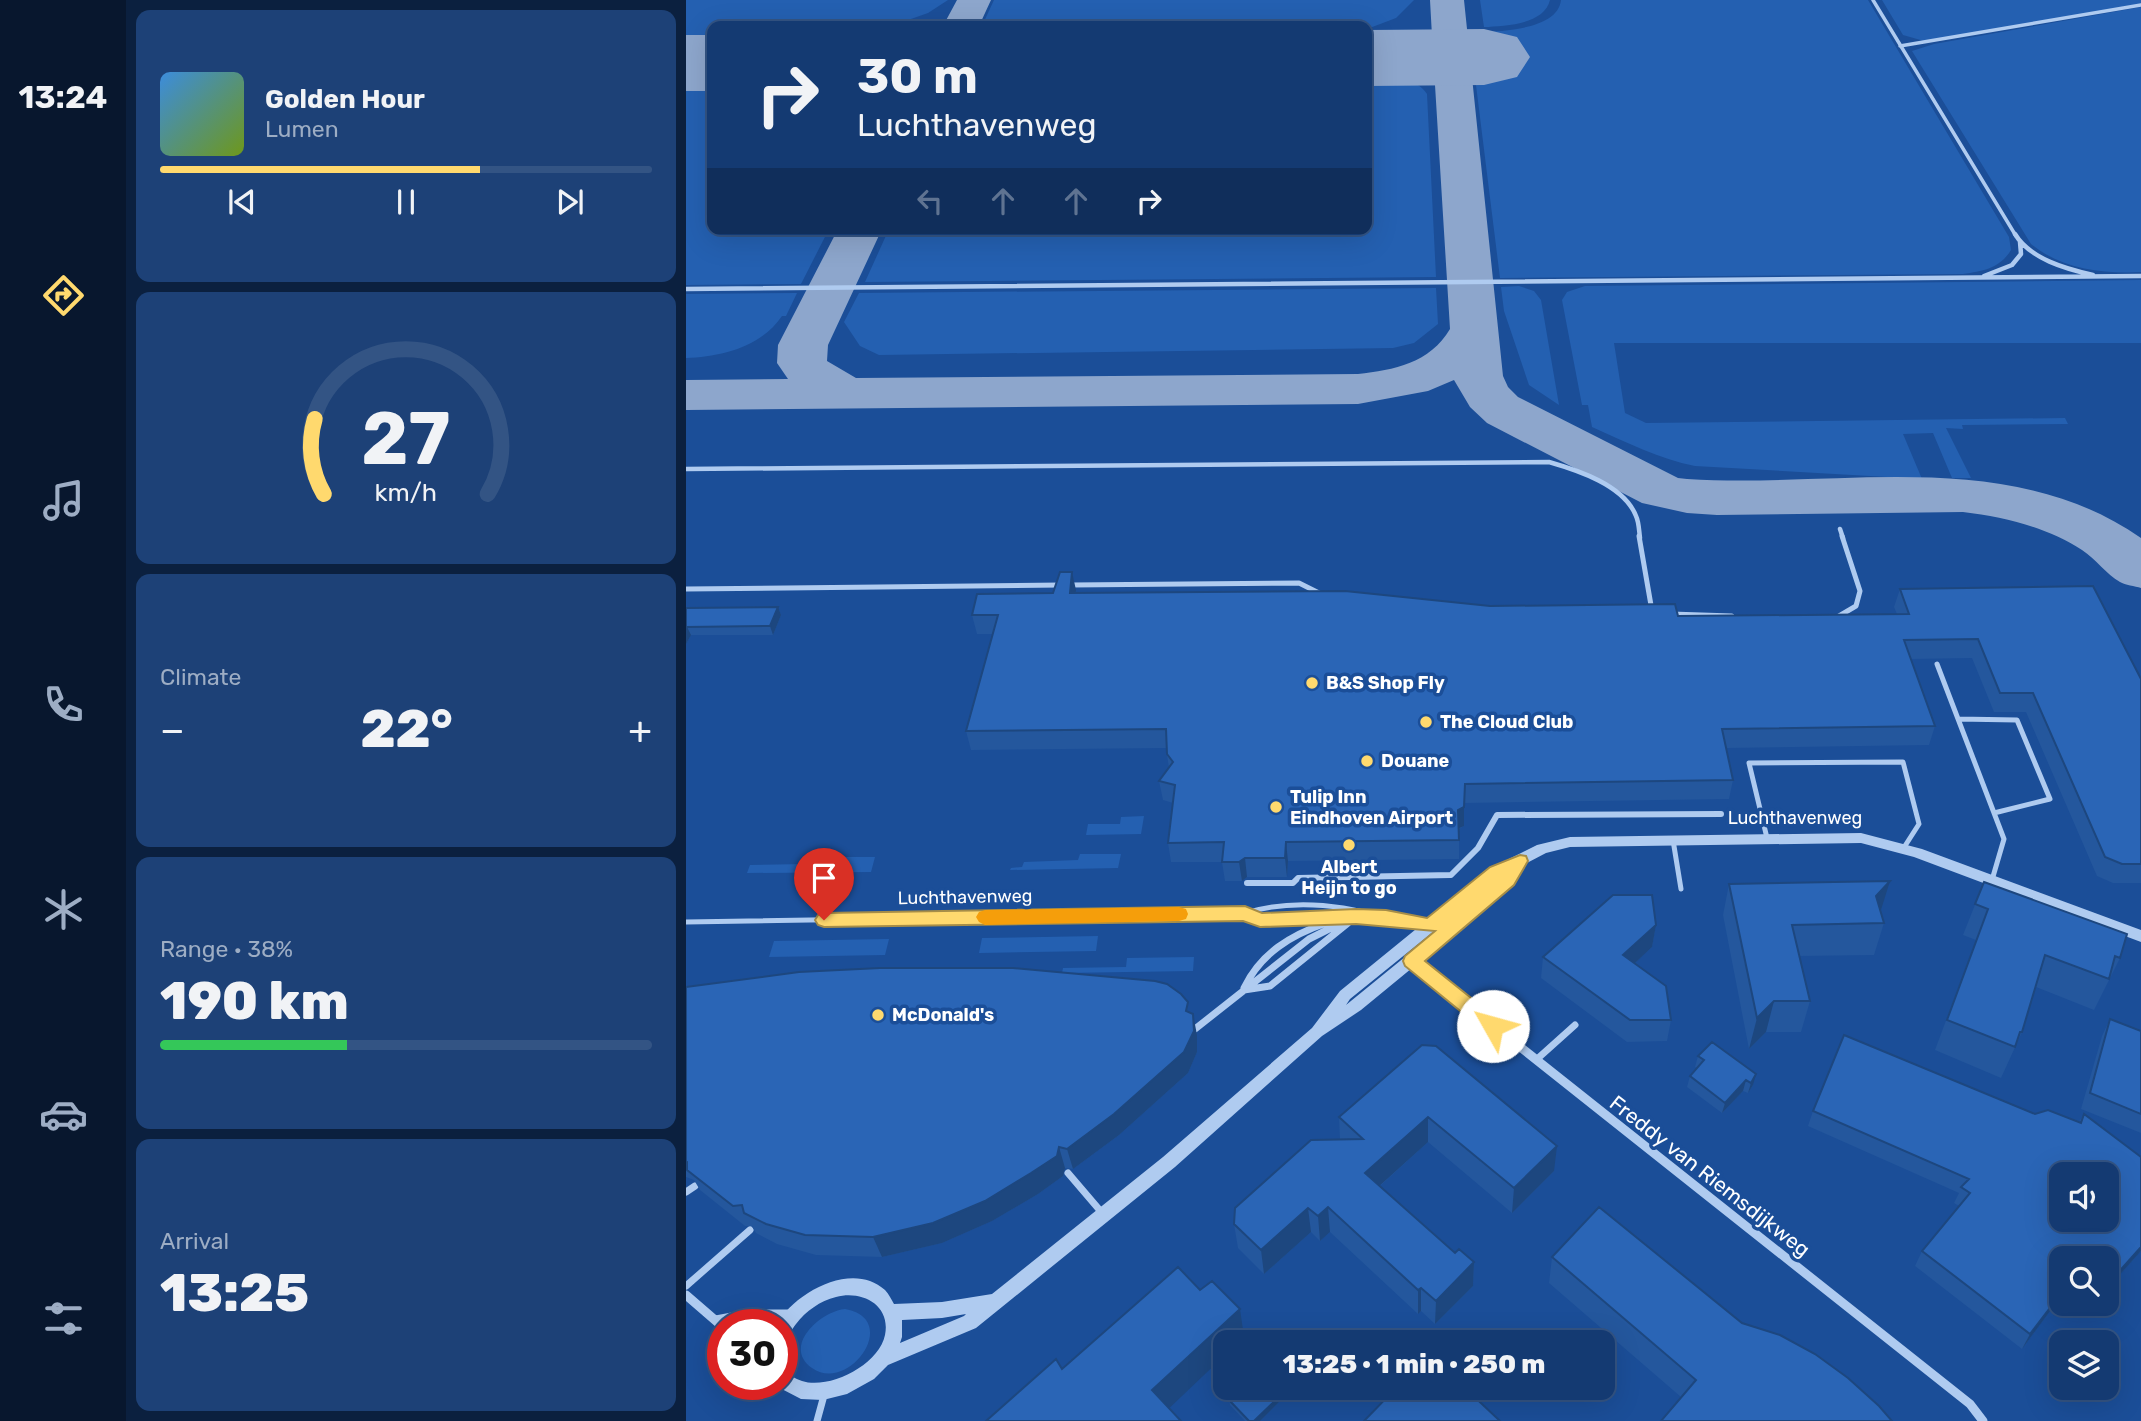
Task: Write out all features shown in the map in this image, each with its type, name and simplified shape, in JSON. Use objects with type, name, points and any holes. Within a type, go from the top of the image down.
[{"type":"street","points":[[1247,883],[1293,883],[1298,878],[1451,875],[1469,861],[1497,815],[1721,814]]},
{"type":"street","name":"Luchthavenweg","points":[[1317,1032],[1345,995],[1496,872],[1542,849],[1570,842],[1853,837],[1903,849],[2141,936]]},
{"type":"street","name":"Luchthavenweg","points":[[888,1356],[963,1327],[1170,1161],[1317,1032],[1356,1006],[1508,881],[1520,861]]},
{"type":"street","name":"Freddy van Riemsdijkweg","points":[[1412,961],[1970,1404],[1983,1421]]},
{"type":"street","points":[[798,1310],[825,1292],[844,1287],[860,1288],[875,1293],[892,1312],[894,1331],[888,1356],[871,1377],[853,1390],[823,1399],[798,1394]]},
{"type":"street","points":[[686,1295],[707,1315]]},
{"type":"street","name":"Luchthavenweg","points":[[892,1312],[942,1310],[992,1302]]},
{"type":"lane","points":[[1872,0],[2020,242],[2050,262],[2103,277]]},
{"type":"lane","points":[[1900,46],[2141,5]]},
{"type":"lane","points":[[1967,279],[1993,274],[2012,265],[2021,254],[2020,242]]},
{"type":"lane","points":[[686,289],[2141,276]]},
{"type":"lane","points":[[686,469],[1549,462],[1564,466],[1629,502],[1636,516],[1653,614],[1640,614]]},
{"type":"lane","points":[[1831,617],[1849,611],[1860,599],[1860,591],[1840,529]]},
{"type":"lane","points":[[686,589],[1299,583],[1326,597]]},
{"type":"lane","points":[[1666,614],[1744,616]]},
{"type":"lane","points":[[1937,664],[2004,839],[1992,880]]},
{"type":"lane","points":[[1958,719],[2017,720],[2050,799],[1994,813]]},
{"type":"lane","points":[[1766,838],[1749,763],[1903,762],[1919,824],[1903,849]]},
{"type":"lane","points":[[1673,839],[1681,889]]},
{"type":"lane","name":"Luchthavenweg","points":[[1245,914],[1262,906],[1319,906],[1359,908],[1386,918]]},
{"type":"lane","name":"Luchthavenweg","points":[[686,922],[1245,914],[1260,920],[1356,916],[1430,926]]},
{"type":"lane","name":"Luchthavenweg","points":[[1243,991],[1270,986],[1356,916]]},
{"type":"lane","name":"Luchthavenweg","points":[[1195,1029],[1310,939],[1356,916]]},
{"type":"lane","name":"Luchthavenweg","points":[[1243,991],[1250,972],[1298,932],[1356,916]]},
{"type":"lane","points":[[1536,1060],[1575,1025]]},
{"type":"lane","points":[[1068,1173],[1103,1214]]},
{"type":"lane","points":[[686,1192],[695,1186]]},
{"type":"lane","points":[[686,1286],[750,1230]]},
{"type":"lane","points":[[817,1421],[823,1399]]},
{"type":"shaded area","points":[[686,0],[948,0],[928,13],[905,21],[707,21],[707,42],[686,42]]},
{"type":"shaded area","points":[[994,0],[1414,0],[1396,18],[1372,27],[1372,21],[984,21]]},
{"type":"shaded area","points":[[1480,0],[1550,0],[1540,15],[1532,19],[1512,25],[1484,27]]},
{"type":"shaded area","points":[[1561,0],[1868,0],[2009,237],[2011,250],[2002,261],[1991,268],[1963,274],[1500,278],[1475,77],[1494,75],[1489,39],[1483,39],[1482,32],[1529,27],[1540,23],[1558,10]]},
{"type":"shaded area","points":[[1882,0],[2141,0],[2141,4],[1924,41],[1903,35]]},
{"type":"shaded area","points":[[2141,7],[2141,272],[2097,271],[2056,259],[2031,244],[1912,51],[1934,44]]},
{"type":"shaded area","points":[[1372,78],[1392,78],[1415,83],[1427,94],[1436,277],[865,282],[886,235],[1372,235]]},
{"type":"shaded area","points":[[686,83],[707,83],[707,235],[826,235],[801,284],[686,285]]},
{"type":"shaded area","points":[[2141,280],[2141,343],[1614,343],[1625,413],[1646,423],[2065,418],[2068,424],[1962,425],[1963,429],[1946,428],[1971,478],[1952,478],[1933,433],[1903,434],[1922,479],[1695,466],[1630,444],[1592,427],[1588,405],[1582,405],[1562,300],[1567,292],[1585,286]]},
{"type":"shaded area","points":[[1519,286],[1534,291],[1541,300],[1559,405],[1529,385],[1504,311],[1501,287]]},
{"type":"shaded area","points":[[1436,288],[1438,324],[1414,343],[1393,348],[879,355],[860,346],[844,322],[859,293]]},
{"type":"shaded area","points":[[797,293],[786,316],[782,316],[763,336],[752,343],[713,355],[686,358],[686,294]]},
{"type":"shaded area","points":[[1144,816],[1141,834],[1086,835],[1088,824],[1120,824],[1121,817]]},
{"type":"shaded area","points":[[1080,854],[1121,854],[1118,868],[1010,870],[1022,867],[1024,862],[1078,860]]},
{"type":"shaded area","points":[[808,857],[875,857],[871,872],[747,873],[750,865],[806,864]]},
{"type":"shaded area","points":[[1098,936],[1096,951],[979,953],[982,938]]},
{"type":"shaded area","points":[[889,939],[885,955],[769,957],[774,941]]},
{"type":"shaded area","points":[[1194,957],[1193,971],[1062,973],[1063,968],[1126,967],[1127,958]]},
{"type":"shaded area","points":[[845,1309],[861,1315],[869,1326],[869,1339],[864,1352],[854,1363],[841,1371],[826,1373],[812,1368],[804,1360],[802,1341],[815,1323]]},
{"type":"building","points":[[1060,572],[1072,572],[1070,593],[1345,591],[1490,606],[1675,604],[1678,616],[1909,614],[1900,589],[2093,586],[2141,679],[2141,864],[2122,864],[2105,857],[2033,693],[2000,693],[1978,639],[1904,640],[1935,726],[1722,729],[1733,780],[1465,784],[1464,807],[1458,810],[1459,840],[1286,842],[1285,858],[1245,858],[1239,862],[1222,862],[1224,842],[1168,843],[1175,785],[1159,781],[1173,762],[1167,754],[1166,729],[966,731],[998,615],[972,615],[977,594],[1053,593]]},
{"type":"building","points":[[778,607],[770,626],[686,629],[686,608]]},
{"type":"building","points":[[1890,881],[1876,896],[1884,923],[1792,925],[1810,1001],[1774,1001],[1757,1018],[1729,884]]},
{"type":"building","points":[[1984,882],[2127,934],[2120,958],[2115,956],[2109,979],[2045,955],[2015,1047],[1947,1020],[1988,909],[1975,904]]},
{"type":"building","points":[[1613,895],[1652,895],[1656,925],[1623,955],[1666,986],[1671,1020],[1630,1020],[1543,957]]},
{"type":"building","points":[[880,968],[1013,968],[1155,981],[1167,984],[1188,1002],[1186,1011],[1193,1014],[1194,1031],[1184,1052],[1114,1114],[1067,1149],[1059,1147],[1057,1156],[985,1201],[933,1223],[873,1237],[805,1235],[766,1224],[744,1213],[742,1205],[733,1206],[687,1170],[686,987],[799,972]]},
{"type":"building","points":[[2110,1019],[2141,1031],[2141,1114],[2090,1093]]},
{"type":"building","points":[[1844,1035],[2035,1114],[2048,1110],[2081,1123],[2084,1114],[2141,1157],[2141,1247],[2119,1272],[2119,1246],[2049,1246],[2049,1309],[2030,1334],[1922,1251],[1970,1193],[1961,1187],[1969,1179],[1813,1111]]},
{"type":"building","points":[[1712,1042],[1756,1074],[1751,1083],[1746,1080],[1725,1103],[1690,1076],[1704,1060],[1698,1056]]},
{"type":"building","points":[[1422,1045],[1436,1046],[1557,1146],[1514,1188],[1428,1117],[1365,1173],[1455,1253],[1459,1249],[1474,1262],[1436,1301],[1421,1288],[1418,1290],[1328,1207],[1318,1216],[1308,1208],[1261,1250],[1234,1224],[1235,1208],[1311,1140],[1363,1139],[1339,1117]]},
{"type":"building","points":[[1599,1207],[1742,1323],[1780,1335],[1815,1354],[1848,1378],[1892,1421],[1661,1421],[1696,1380],[1552,1257]]},
{"type":"building","points":[[1178,1267],[1200,1290],[1212,1281],[1240,1309],[1217,1330],[1213,1330],[1213,1334],[1152,1390],[1181,1421],[986,1421],[1056,1359],[1062,1369]]},
{"type":"building","points":[[1229,1400],[1276,1400],[1254,1421],[1249,1421]]},
{"type":"building","points":[[1384,1400],[1478,1400],[1500,1421],[1364,1421]]},
{"type":"taxiway","points":[[964,21],[974,0]]},
{"type":"taxiway","points":[[1447,0],[1478,376],[1485,392],[1500,408],[1662,491],[1717,498],[1963,495],[1988,498],[2036,509],[2081,526],[2123,552],[2141,569]]},
{"type":"taxiway","points":[[1372,58],[1424,63],[1453,81]]},
{"type":"taxiway","points":[[857,235],[803,345],[802,363],[814,376],[827,384],[858,393]]},
{"type":"taxiway","points":[[858,393],[1358,389],[1410,381],[1441,368],[1454,358],[1474,329]]},
{"type":"taxiway","points":[[686,395],[858,393]]},
{"type":"runway","points":[[1372,58],[1484,57]]},
{"type":"runway","points":[[686,63],[707,63]]},
{"type":"slow traffic","points":[[985,917],[1179,914]]},
{"type":"place","name":"B&S Shop Fly","points":[[1312,683]]},
{"type":"place","name":"The Cloud Club","points":[[1426,722]]},
{"type":"place","name":"Douane","points":[[1367,761]]},
{"type":"place","name":"Tulip Inn Eindhoven Airport","points":[[1276,807]]},
{"type":"place","name":"Albert Heijn to go","points":[[1349,845]]},
{"type":"place","name":"McDonald's","points":[[878,1015]]},
{"type":"route","points":[[824,920],[1245,914],[1260,920],[1356,916],[1430,926],[1496,872],[1520,861],[1508,881],[1412,961],[1493,1026]]}]
